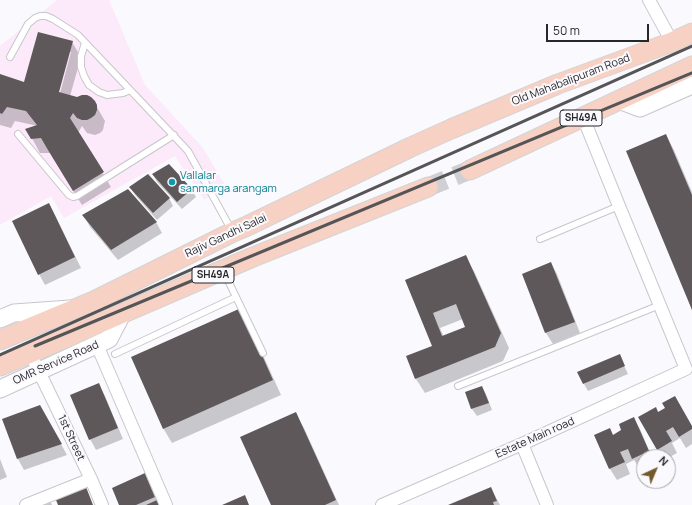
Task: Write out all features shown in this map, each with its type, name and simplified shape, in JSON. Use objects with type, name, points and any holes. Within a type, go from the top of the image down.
[{"type":"main road","name":"SH49A","points":[[672,42],[692,33]]},
{"type":"main road","name":"Rajiv Gandhi Salai","points":[[0,340],[94,300],[451,129],[558,84],[672,42]]},
{"type":"main road","name":"SH49A","points":[[470,170],[692,66]]},
{"type":"main road","name":"SH49A","points":[[0,366],[258,255],[428,187]]},
{"type":"main road","points":[[241,229],[258,255]]},
{"type":"street","points":[[649,0],[672,42]]},
{"type":"street","points":[[619,100],[640,108],[692,85]]},
{"type":"street","name":"Estate Main road","points":[[382,505],[522,444],[689,368],[660,305],[583,117]]},
{"type":"street","points":[[0,319],[14,313],[76,308]]},
{"type":"street","name":"OMR Service Road","points":[[0,389],[108,339],[122,314]]},
{"type":"street","points":[[97,345],[166,505]]},
{"type":"street","name":"1st Street","points":[[30,353],[102,505]]},
{"type":"street","points":[[522,444],[547,505]]},
{"type":"street","points":[[26,505],[91,479]]},
{"type":"lane","points":[[10,57],[28,24],[40,16],[53,18],[78,36],[188,151],[241,229]]},
{"type":"lane","points":[[85,43],[81,56],[81,67],[89,85],[99,92],[107,95],[123,93],[130,90]]},
{"type":"lane","points":[[18,134],[69,195],[73,197],[77,196],[174,135]]},
{"type":"lane","points":[[540,240],[619,206]]},
{"type":"lane","points":[[223,270],[263,353]]},
{"type":"lane","points":[[116,354],[236,297]]},
{"type":"lane","points":[[458,386],[660,305]]},
{"type":"shaded area","points":[[57,0],[109,0],[145,85],[203,148],[225,185],[204,200],[175,156],[64,218],[51,196],[0,225],[0,46]]},
{"type":"building","points":[[38,32],[73,41],[59,92],[77,97],[87,95],[95,101],[97,105],[95,115],[87,120],[77,118],[73,113],[70,118],[104,172],[73,191],[41,138],[31,139],[25,129],[37,125],[26,111],[7,107],[2,114],[0,113],[0,74],[24,82]]},
{"type":"building","points":[[666,134],[692,195],[692,310],[626,151]]},
{"type":"building","name":"Vallalar sanmarga arangam","points":[[169,164],[192,189],[177,202],[152,174]]},
{"type":"building","points":[[148,174],[170,198],[153,213],[129,187]]},
{"type":"building","points":[[128,189],[157,222],[111,250],[82,215]]},
{"type":"building","points":[[49,203],[75,257],[38,275],[12,221]]},
{"type":"building","points":[[466,255],[501,333],[495,347],[415,379],[406,356],[432,346],[405,280]],"holes":[[[456,304],[465,327],[442,336],[433,313]]]},
{"type":"building","points":[[551,262],[575,322],[545,333],[522,274]]},
{"type":"building","points":[[241,308],[273,380],[163,429],[131,357]]},
{"type":"building","points":[[620,354],[625,366],[583,384],[577,372]]},
{"type":"building","points":[[99,383],[118,428],[89,440],[70,395]]},
{"type":"building","points":[[482,386],[489,403],[471,409],[465,392]]},
{"type":"building","points":[[675,396],[692,426],[692,429],[679,437],[673,427],[666,431],[672,441],[656,449],[638,417],[656,407],[658,412],[665,408],[662,403]]},
{"type":"building","points":[[40,405],[62,444],[17,459],[2,419]]},
{"type":"building","points":[[296,412],[336,500],[325,505],[271,505],[240,437]]},
{"type":"building","points":[[634,417],[648,449],[636,449],[636,457],[632,459],[628,449],[620,452],[625,462],[609,469],[594,435],[610,428],[613,435],[621,430],[619,424]]},
{"type":"building","points":[[145,473],[155,497],[136,505],[119,505],[112,488]]},
{"type":"building","points":[[86,487],[93,505],[58,505],[56,500]]},
{"type":"building","points":[[491,487],[497,501],[493,502],[494,505],[448,505]]},
{"type":"building","points":[[245,495],[249,505],[222,505]]},
{"type":"building","points":[[157,500],[159,505],[146,505]]},
{"type":"tunnel","points":[[428,187],[470,170]]},
{"type":"railway","points":[[0,355],[692,46]]},
{"type":"railway","points":[[35,346],[692,73]]},
{"type":"place","name":"Vallalar sanmarga arangam","points":[[172,182]]}]
